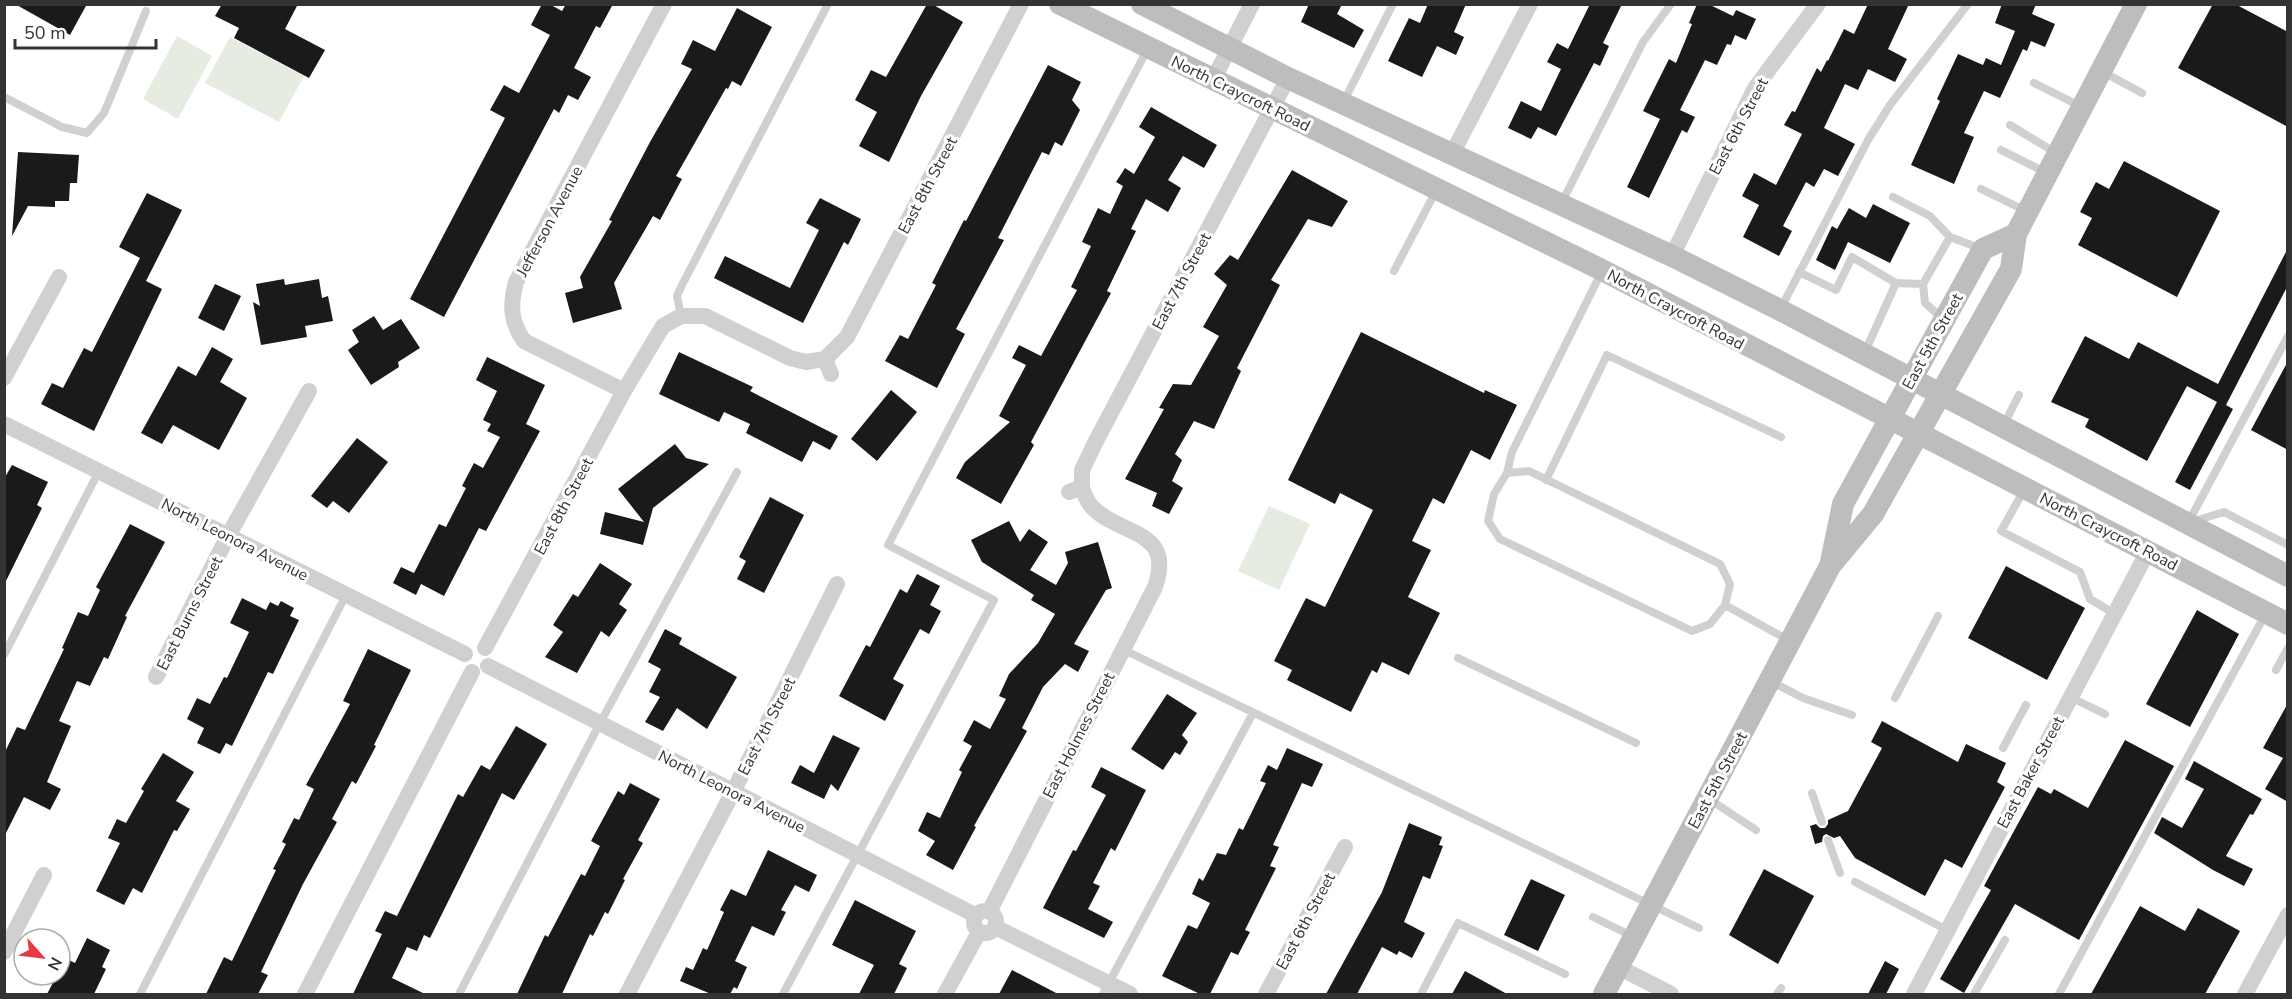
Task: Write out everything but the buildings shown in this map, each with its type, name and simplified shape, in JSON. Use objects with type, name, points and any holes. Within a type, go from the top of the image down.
[{"type":"main road","name":"North Craycroft Road","points":[[1060,4],[1602,270],[2288,624]]},
{"type":"main road","points":[[1142,4],[1288,78],[1672,256],[1780,310],[2288,576]]},
{"type":"main road","name":"East 5th Street","points":[[1604,994],[1830,566],[1873,514],[2011,269],[2016,234],[2136,4]]},
{"type":"main road","points":[[1983,249],[2016,234]]},
{"type":"main road","name":"East 5th Street","points":[[1830,566],[1843,504],[1983,249]]},
{"type":"street","name":"Jefferson Avenue","points":[[624,391],[524,340],[516,330],[511,314],[512,297],[516,282],[664,4]]},
{"type":"street","name":"East 8th Street","points":[[485,648],[624,391],[663,326],[684,316],[705,316],[790,358],[828,366],[847,337],[1021,4]]},
{"type":"street","points":[[1212,80],[1252,4]]},
{"type":"street","points":[[1452,154],[1530,4]]},
{"type":"street","name":"East 6th Street","points":[[1672,256],[1755,88],[1818,4]]},
{"type":"street","name":"East 7th Street","points":[[1159,556],[1147,539],[1104,516],[1075,490],[1096,441],[1288,78]]},
{"type":"street","points":[[4,378],[59,277]]},
{"type":"street","name":"East Burns Street","points":[[156,676],[228,536],[309,391]]},
{"type":"street","name":"North Leonora Avenue","points":[[4,424],[465,654]]},
{"type":"street","name":"East Baker Street","points":[[1914,994],[2148,552]]},
{"type":"street","name":"East Holmes Street","points":[[945,994],[1155,587],[1160,572],[1159,556]]},
{"type":"street","name":"East 7th Street","points":[[627,994],[733,792],[837,584]]},
{"type":"street","points":[[472,647],[485,648],[490,656],[488,666],[479,673],[472,672],[464,664],[465,654],[472,647]]},
{"type":"street","name":"North Leonora Avenue","points":[[488,666],[858,856],[1106,989],[1130,994]]},
{"type":"street","points":[[305,994],[472,672]]},
{"type":"street","name":"East 6th Street","points":[[1266,994],[1345,847]]},
{"type":"street","points":[[4,952],[44,875]]},
{"type":"street","points":[[2245,994],[2288,915]]},
{"type":"street","points":[[1618,967],[1671,994]]},
{"type":"lane","points":[[684,316],[677,296],[682,285],[828,4]]},
{"type":"lane","points":[[1343,104],[1393,4]]},
{"type":"lane","points":[[1561,204],[1643,42],[1671,4]]},
{"type":"lane","points":[[1780,310],[1868,140],[1890,105],[1968,4]]},
{"type":"lane","points":[[4,97],[62,127],[87,133],[104,113],[147,9]]},
{"type":"lane","points":[[783,994],[994,600],[888,545],[1148,48]]},
{"type":"lane","points":[[2101,71],[2142,93]]},
{"type":"lane","points":[[2034,83],[2082,107]]},
{"type":"lane","points":[[2010,125],[2053,164]]},
{"type":"lane","points":[[2001,150],[2053,164]]},
{"type":"lane","points":[[1394,270],[1437,189]]},
{"type":"lane","points":[[1981,189],[2027,211]]},
{"type":"lane","points":[[1893,197],[1930,216],[1950,237],[1983,249]]},
{"type":"lane","points":[[1944,319],[1925,303],[1923,284],[1950,237]]},
{"type":"lane","points":[[1799,272],[1836,290],[1852,257],[1896,283],[1923,284]]},
{"type":"lane","points":[[1507,473],[1528,471],[1720,564],[1730,584],[1725,605],[1710,624],[1692,631],[1500,539],[1488,521],[1494,494],[1507,473],[1512,452],[1602,270]]},
{"type":"lane","points":[[1864,354],[1896,283]]},
{"type":"lane","points":[[2188,523],[2288,336]]},
{"type":"lane","points":[[1546,480],[1607,355],[1781,437]]},
{"type":"lane","points":[[2002,426],[2019,395]]},
{"type":"lane","points":[[4,655],[99,471]]},
{"type":"lane","points":[[459,994],[600,723],[737,472]]},
{"type":"lane","points":[[2025,487],[2001,531],[2080,572],[2090,599],[2115,614]]},
{"type":"lane","points":[[2188,523],[2224,512],[2288,546]]},
{"type":"lane","points":[[140,994],[346,595]]},
{"type":"lane","points":[[1725,605],[1791,641]]},
{"type":"lane","points":[[2059,994],[2266,613]]},
{"type":"lane","points":[[1894,698],[1938,616]]},
{"type":"lane","points":[[2276,670],[2288,648]]},
{"type":"lane","points":[[1122,649],[1699,928]]},
{"type":"lane","points":[[1458,658],[1636,743]]},
{"type":"lane","points":[[1769,681],[1803,698],[1852,715]]},
{"type":"lane","points":[[2070,697],[2105,714]]},
{"type":"lane","points":[[2003,748],[2026,705]]},
{"type":"lane","points":[[1106,989],[1253,713]]},
{"type":"lane","points":[[1812,793],[1822,822]]},
{"type":"lane","points":[[1707,798],[1756,830]]},
{"type":"lane","points":[[1828,840],[1839,873]]},
{"type":"lane","points":[[1856,882],[1947,930]]},
{"type":"lane","points":[[1593,917],[1634,938]]},
{"type":"lane","points":[[1421,994],[1458,923],[1565,974]]},
{"type":"lane","points":[[1974,994],[2005,940]]},
{"type":"shaded area","points":[[177,36],[212,56],[178,119],[143,99]]},
{"type":"shaded area","points":[[230,37],[304,76],[279,122],[205,83]]},
{"type":"shaded area","points":[[1269,506],[1310,524],[1279,590],[1238,571]]}]
